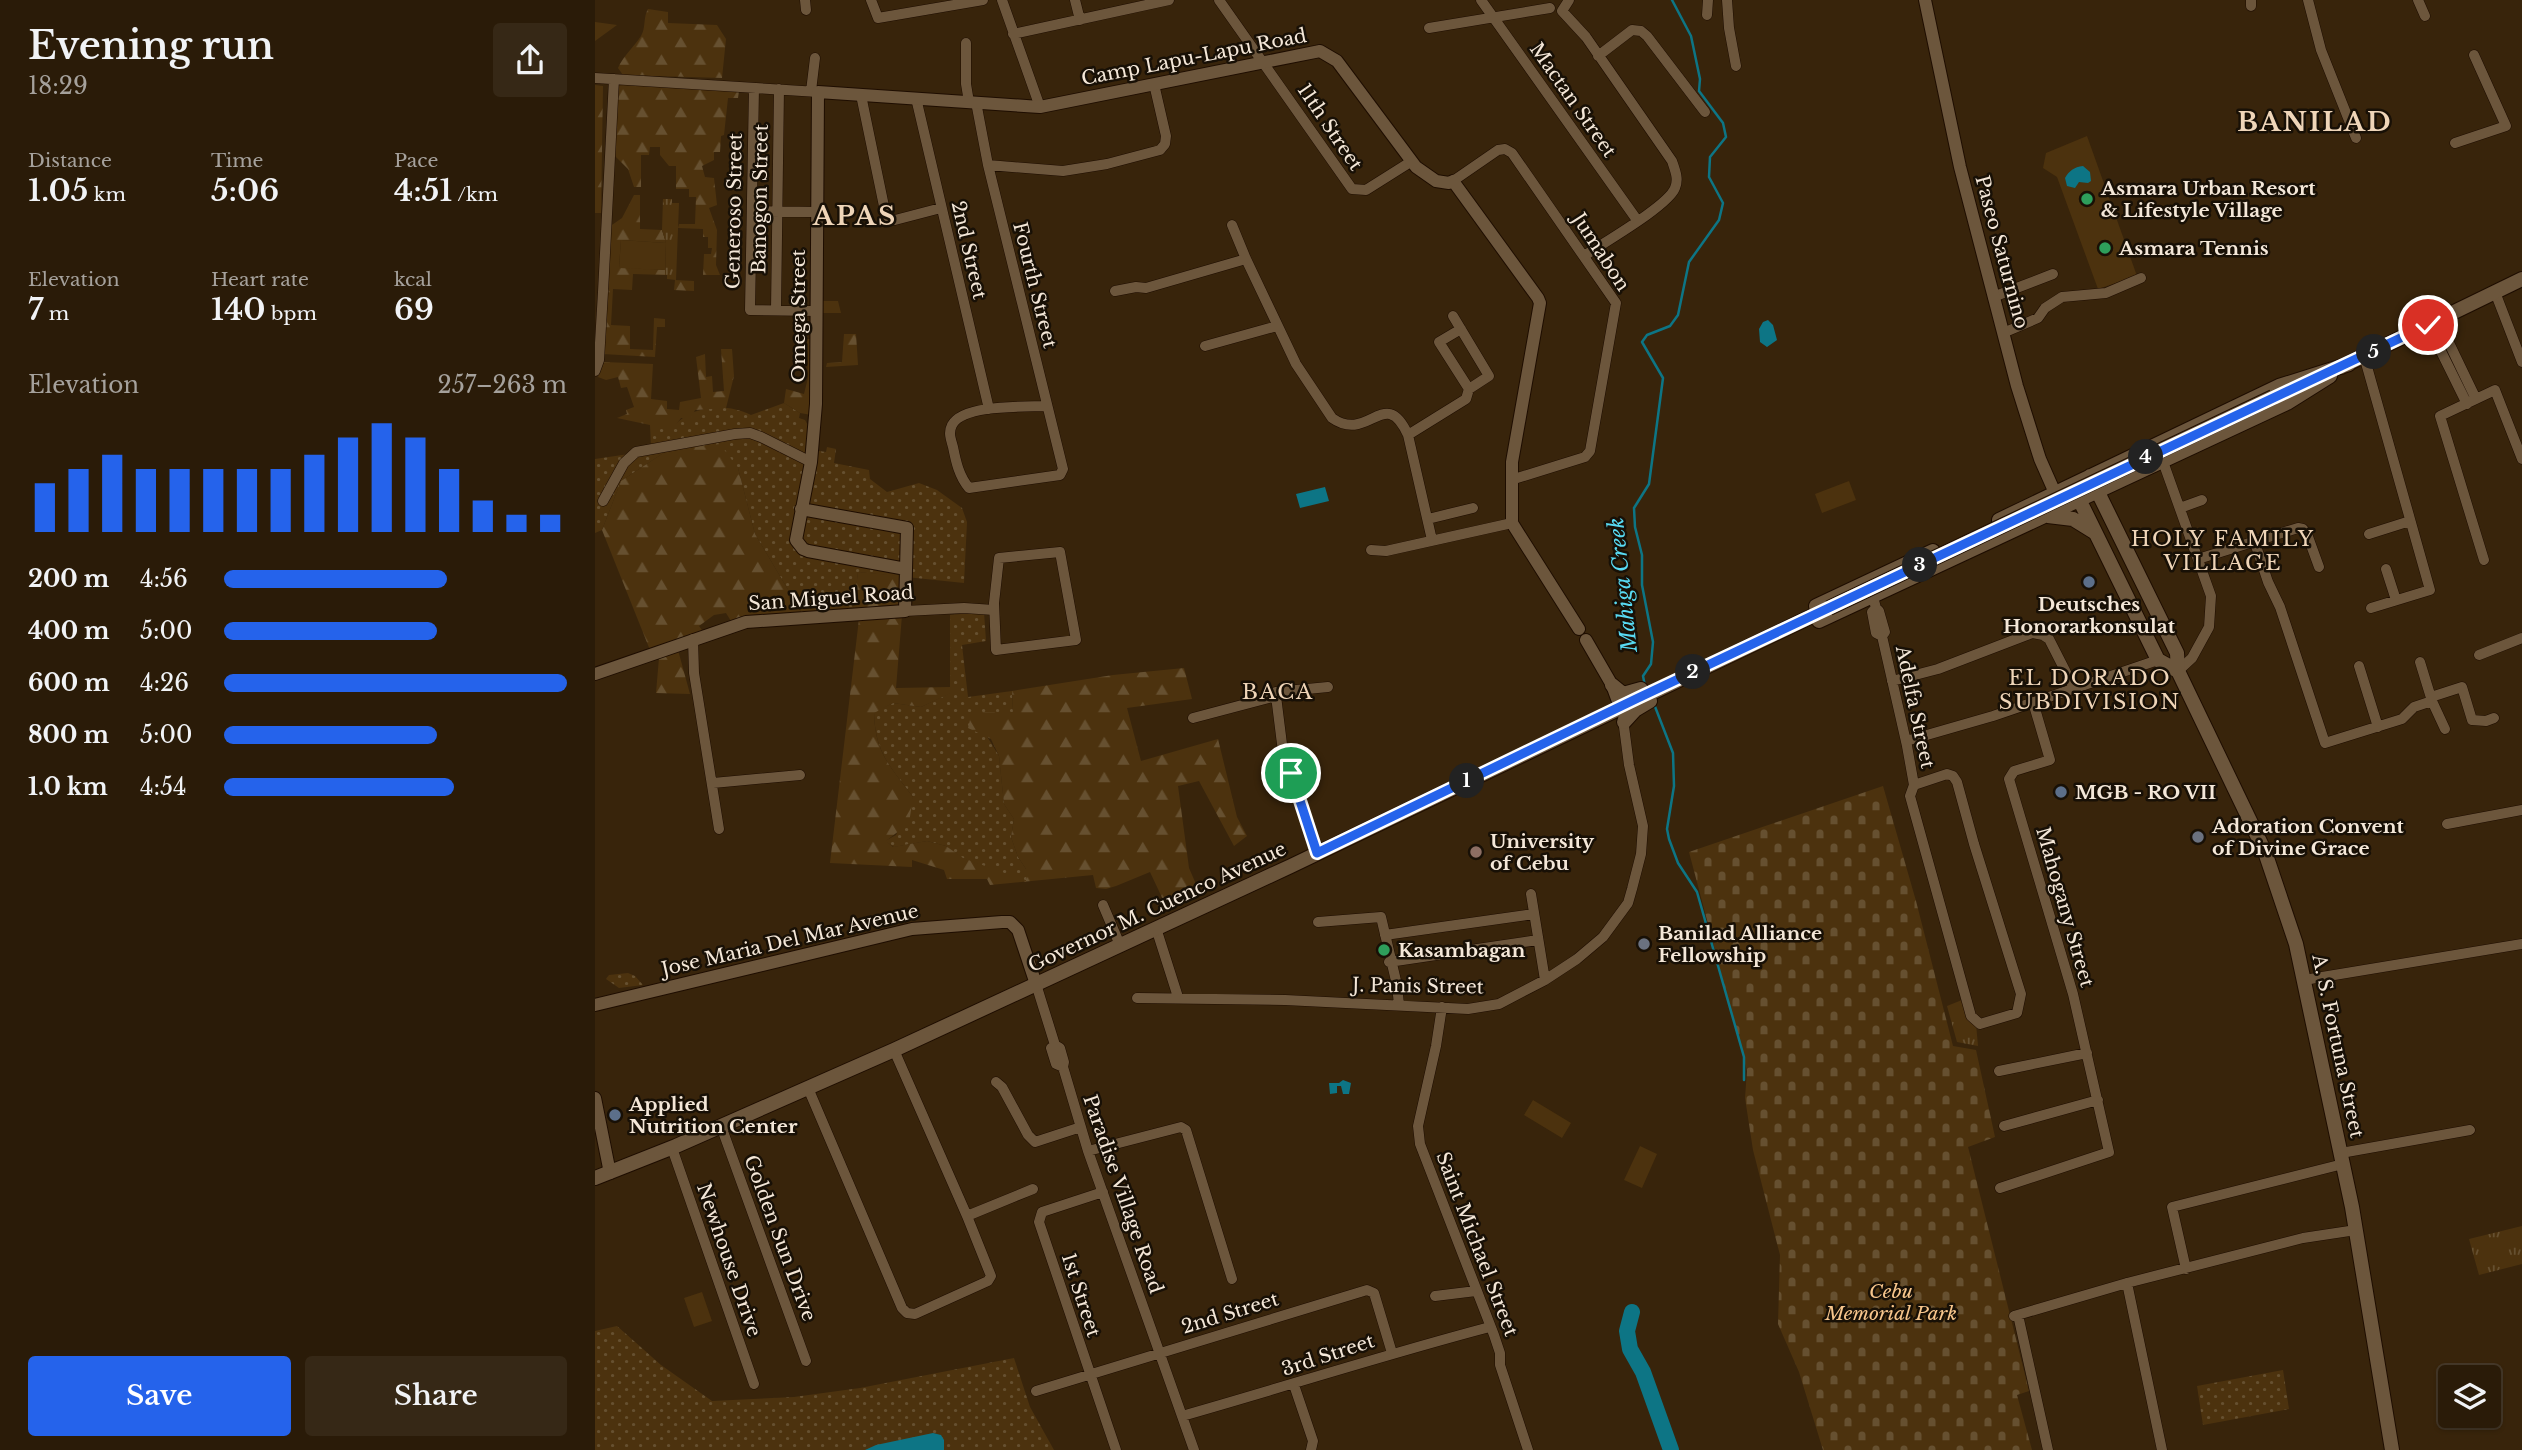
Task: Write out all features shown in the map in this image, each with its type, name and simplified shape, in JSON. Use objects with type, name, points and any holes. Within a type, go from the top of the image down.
[{"type":"main road","name":"Governor M. Cuenco Avenue","points":[[1766,638],[1874,603],[1983,545],[2287,403],[2364,356],[2522,279]]},
{"type":"main road","name":"Governor M. Cuenco Avenue","points":[[595,1178],[672,1148],[894,1050],[1317,853],[2273,397],[2349,364]]},
{"type":"main road","name":"Governor M. Cuenco Avenue","points":[[1766,638],[1816,606],[2125,458],[2279,386],[2349,364]]},
{"type":"main road","points":[[2125,458],[2125,468],[2133,475]]},
{"type":"main road","name":"A. S. Fortuna Street","points":[[2090,476],[2177,653],[2178,671],[2265,852],[2280,894],[2304,980],[2342,1158],[2356,1230],[2390,1450]]},
{"type":"main road","points":[[2072,485],[2158,660],[2178,671]]},
{"type":"main road","points":[[2043,517],[2073,519],[2097,536]]},
{"type":"main road","points":[[1976,531],[1985,537],[1983,545]]},
{"type":"main road","points":[[1950,543],[1957,558]]},
{"type":"main road","points":[[1670,683],[1720,660]]},
{"type":"main road","points":[[1612,685],[1623,694],[1640,698],[1624,722]]},
{"type":"street","points":[[871,0],[878,18],[983,0]]},
{"type":"street","points":[[1002,0],[1040,107]]},
{"type":"street","points":[[1075,0],[1080,20]]},
{"type":"street","points":[[1013,34],[1169,0]]},
{"type":"street","name":"11th Street","points":[[1219,0],[1352,189],[1366,191],[1412,161]]},
{"type":"street","name":"Mactan Street","points":[[1481,0],[1637,220]]},
{"type":"street","points":[[1707,0],[1707,15]]},
{"type":"street","points":[[1727,0],[1736,66]]},
{"type":"street","name":"Paseo Saturnino","points":[[1925,0],[1960,167],[2020,398],[2040,459],[2062,508]]},
{"type":"street","points":[[2308,0],[2321,50],[2356,138]]},
{"type":"street","points":[[2418,0],[2424,16]]},
{"type":"street","points":[[1567,3],[1562,12],[1586,37],[1672,161],[1677,175],[1675,188],[1666,202],[1584,256]]},
{"type":"street","points":[[1429,28],[1550,8]]},
{"type":"street","points":[[1598,56],[1632,30],[1641,31],[1705,112]]},
{"type":"street","name":"Fourth Street","points":[[966,43],[966,84],[973,102],[1063,469],[1061,475],[969,488],[957,467],[950,433],[953,423],[962,415],[989,409]]},
{"type":"street","name":"Camp Lapu-Lapu Road","points":[[595,78],[1040,107],[1320,51],[1338,61],[1425,175],[1436,181],[1453,181]]},
{"type":"street","points":[[2455,142],[2506,126],[2474,55]]},
{"type":"street","points":[[815,58],[815,91]]},
{"type":"street","points":[[595,371],[599,360],[614,79]]},
{"type":"street","points":[[988,165],[1063,171],[1107,164],[1160,150],[1165,144],[1166,136],[1154,84]]},
{"type":"street","name":"Generoso Street","points":[[754,88],[750,310],[817,311]]},
{"type":"street","name":"Banogon Street","points":[[776,310],[779,89]]},
{"type":"street","name":"Omega Street","points":[[815,91],[816,404],[811,462],[796,540],[803,549],[809,551],[906,569]]},
{"type":"street","points":[[861,95],[885,211],[889,218],[895,220],[941,208]]},
{"type":"street","name":"2nd Street","points":[[916,98],[989,409]]},
{"type":"street","name":"Jumabon","points":[[1453,181],[1498,150],[1505,149],[1511,153],[1616,303],[1590,450],[1585,457],[1511,480]]},
{"type":"street","points":[[1453,181],[1540,303],[1512,462],[1512,523],[1583,635],[1612,685],[1620,707]]},
{"type":"street","points":[[752,211],[817,212]]},
{"type":"street","points":[[1232,225],[1296,364],[1332,418],[1355,426],[1387,413],[1401,421],[1408,435],[1432,540]]},
{"type":"street","points":[[1115,290],[1146,288],[1246,259]]},
{"type":"street","points":[[1993,297],[2053,274]]},
{"type":"street","points":[[2003,333],[2038,318],[2045,308],[2062,297],[2106,293],[2141,278]]},
{"type":"street","points":[[2495,292],[2522,362]]},
{"type":"street","points":[[1408,435],[1464,402],[1469,389],[1489,376],[1453,316]]},
{"type":"street","points":[[2433,323],[2471,402]]},
{"type":"street","points":[[1205,346],[1277,326]]},
{"type":"street","points":[[1461,329],[1439,342],[1469,389]]},
{"type":"street","points":[[2364,356],[2430,590],[2371,608]]},
{"type":"street","points":[[2484,560],[2440,416],[2495,390],[2522,459]]},
{"type":"street","points":[[989,409],[1047,407]]},
{"type":"street","points":[[603,501],[624,463],[636,452],[750,433],[811,462]]},
{"type":"street","points":[[2157,443],[2211,596],[2209,627],[2192,658],[2178,671]]},
{"type":"street","points":[[2180,508],[2202,500]]},
{"type":"street","points":[[1428,519],[1473,508]]},
{"type":"street","points":[[801,509],[907,528],[905,611]]},
{"type":"street","points":[[2369,534],[2410,522]]},
{"type":"street","points":[[1371,550],[1386,551],[1512,523]]},
{"type":"street","points":[[2197,559],[2298,528],[2307,534],[2319,567]]},
{"type":"street","points":[[2253,540],[2280,607],[2325,743],[2402,719],[2414,707],[2462,687],[2472,720],[2486,721],[2494,718]]},
{"type":"street","points":[[1060,551],[1076,640],[996,650],[994,610],[999,558],[1060,551]]},
{"type":"street","points":[[2386,569],[2396,600]]},
{"type":"street","name":"Adelfa Street","points":[[1874,603],[1874,621],[1877,633],[1882,636],[1906,741],[1914,785],[1910,796],[1971,1016],[1980,1024],[2017,1013],[2021,994],[1957,782],[1953,776],[1947,774],[1914,785]]},
{"type":"street","name":"San Miguel Road","points":[[595,674],[746,622],[964,608],[994,610]]},
{"type":"street","points":[[1892,681],[1938,669],[2032,633],[2049,639],[2074,688]]},
{"type":"street","points":[[2479,655],[2522,638]]},
{"type":"street","points":[[693,639],[694,673],[719,829]]},
{"type":"street","points":[[1906,741],[1993,716],[2158,660]]},
{"type":"street","points":[[2420,662],[2431,699],[2445,729]]},
{"type":"street","points":[[2359,666],[2378,727]]},
{"type":"street","points":[[1317,853],[1282,744],[1276,692],[1328,687]]},
{"type":"street","points":[[1193,718],[1276,696]]},
{"type":"street","name":"Mahogany Street","points":[[2000,1188],[2109,1152],[2073,994],[2009,779],[2014,771],[2050,760],[2033,702]]},
{"type":"street","name":"J. Panis Street","points":[[1137,998],[1178,997],[1468,1009],[1499,1004],[1545,980],[1577,960],[1603,937],[1627,903],[1632,889],[1641,854],[1643,826],[1629,765],[1620,707]]},
{"type":"street","points":[[713,783],[800,775]]},
{"type":"street","points":[[2447,824],[2522,810]]},
{"type":"street","points":[[1531,894],[1545,980]]},
{"type":"street","points":[[1103,905],[1120,945]]},
{"type":"street","points":[[1385,935],[1534,914]]},
{"type":"street","points":[[1318,922],[1381,917],[1399,1005]]},
{"type":"street","name":"Jose Maria Del Mar Avenue","points":[[595,1005],[912,929],[1010,922],[1018,930],[1036,984]]},
{"type":"street","points":[[1156,928],[1178,997]]},
{"type":"street","points":[[1389,962],[1538,940]]},
{"type":"street","points":[[2304,980],[2522,944]]},
{"type":"street","name":"Paradise Village Road","points":[[1036,984],[1055,1045],[1051,1048],[1056,1063],[1062,1067],[1158,1353],[1194,1450]]},
{"type":"street","name":"Saint Michael Street","points":[[1442,1007],[1418,1126],[1420,1144],[1500,1353],[1500,1364],[1528,1450]]},
{"type":"street","points":[[808,1088],[896,1296],[907,1313],[915,1314],[988,1281],[991,1276],[894,1050]]},
{"type":"street","points":[[1999,1071],[2087,1053]]},
{"type":"street","points":[[996,1082],[1002,1087],[1028,1135],[1035,1142],[1081,1128]]},
{"type":"street","points":[[595,1098],[610,1173]]},
{"type":"street","points":[[2004,1126],[2098,1100]]},
{"type":"street","name":"Golden Sun Drive","points":[[721,1126],[806,1361]]},
{"type":"street","points":[[1089,1151],[1181,1127],[1186,1130],[1232,1279]]},
{"type":"street","points":[[2186,1269],[2172,1208],[2342,1158],[2470,1130]]},
{"type":"street","name":"Newhouse Drive","points":[[672,1148],[754,1384]]},
{"type":"street","points":[[967,1216],[1033,1189]]},
{"type":"street","name":"1st Street","points":[[1103,1192],[1042,1212],[1039,1222],[1116,1450]]},
{"type":"street","points":[[2048,1450],[2016,1315],[2127,1283],[2303,1238],[2356,1230]]},
{"type":"street","points":[[2127,1283],[2162,1450]]},
{"type":"street","name":"2nd Street","points":[[1036,1391],[1367,1290],[1374,1293],[1392,1353]]},
{"type":"street","points":[[1435,1296],[1476,1291]]},
{"type":"street","name":"3rd Street","points":[[1182,1416],[1294,1385],[1392,1353],[1486,1328]]},
{"type":"street","points":[[1294,1385],[1313,1441],[1311,1450]]},
{"type":"green space","points":[[648,9],[668,12],[668,23],[717,25],[726,39],[722,78],[623,75],[618,68],[641,36]]},
{"type":"green space","points":[[595,22],[617,25],[595,41]]},
{"type":"green space","points":[[619,83],[739,91],[738,98],[728,98],[720,152],[714,152],[714,160],[702,166],[705,177],[714,178],[717,205],[709,208],[717,230],[716,265],[720,275],[703,275],[704,254],[711,254],[712,248],[708,248],[708,237],[703,237],[703,229],[678,228],[679,224],[695,224],[696,197],[689,197],[689,189],[676,189],[676,166],[669,166],[660,155],[660,147],[650,147],[649,155],[641,155],[641,187],[634,187],[628,169],[613,154]]},
{"type":"green space","points":[[595,85],[603,86],[601,213],[595,213]]},
{"type":"green space","name":"Asmara Urban Resort & Lifestyle Village","points":[[2087,136],[2137,276],[2098,289],[2057,177],[2043,168],[2046,153]]},
{"type":"green space","points":[[634,195],[640,195],[640,229],[662,230],[666,243],[621,240],[619,267],[665,270],[665,275],[633,274],[632,290],[613,289],[611,325],[630,326],[630,349],[653,350],[654,318],[665,319],[665,327],[657,327],[655,357],[603,354],[609,227],[622,218]]},
{"type":"green space","points":[[663,199],[672,199],[672,203],[679,203],[676,280],[667,279],[665,275]]},
{"type":"green space","points":[[621,240],[666,243],[665,270],[619,268]]},
{"type":"green space","points":[[675,280],[694,281],[694,291],[674,290]]},
{"type":"green space","points":[[821,301],[838,301],[841,313],[821,313]]},
{"type":"green space","points":[[844,334],[856,334],[858,365],[826,367],[827,363],[842,362]]},
{"type":"green space","points":[[807,339],[814,339],[812,415],[800,413],[784,403],[786,389],[804,394],[808,378]]},
{"type":"green space","points":[[721,349],[732,349],[734,376],[726,408],[695,410],[691,418],[681,418],[675,426],[650,425],[617,418],[634,407],[627,387],[621,388],[618,377],[606,380],[598,377],[604,362],[653,364],[651,399],[667,401],[667,409],[679,410],[680,402],[701,398],[696,357],[705,354],[706,377],[712,376],[713,392],[724,391]]},
{"type":"green space","points":[[784,403],[800,413],[799,418],[805,420],[811,431],[809,445],[819,451],[826,452],[827,447],[836,449],[834,463],[869,470],[870,479],[887,492],[919,483],[937,490],[962,508],[967,522],[964,583],[858,572],[853,613],[803,615],[755,534],[738,468],[668,450],[621,481],[602,530],[595,533],[595,459],[629,454],[651,447],[650,425],[675,425],[691,413],[711,408],[732,409],[751,415]]},
{"type":"green space","points":[[720,444],[738,468],[755,534],[803,615],[731,621],[726,613],[714,615],[699,626],[704,633],[650,650],[602,530],[621,481],[668,450]]},
{"type":"green space","points":[[1849,481],[1856,500],[1822,513],[1815,494]]},
{"type":"green space","points":[[858,572],[902,576],[900,601],[895,609],[853,613]]},
{"type":"green space","points":[[984,612],[986,641],[962,645],[968,697],[1012,691],[1013,712],[972,712],[999,756],[1004,804],[1014,819],[1011,837],[1018,857],[1026,869],[1026,882],[962,858],[946,846],[927,841],[894,847],[885,841],[896,835],[913,797],[885,758],[877,738],[874,712],[893,703],[921,707],[950,693],[950,615]]},
{"type":"green space","points":[[902,615],[896,688],[951,687],[951,693],[921,707],[893,703],[874,713],[877,739],[885,758],[913,797],[909,823],[886,841],[893,847],[927,841],[946,846],[963,858],[1026,881],[1026,869],[1018,857],[1011,837],[1014,819],[1004,804],[999,756],[991,739],[968,728],[972,712],[1013,712],[1012,691],[1113,675],[1184,668],[1192,699],[1127,708],[1141,761],[1218,739],[1237,817],[1247,836],[1234,846],[1199,781],[1178,786],[1189,868],[1199,891],[1166,906],[1150,872],[1106,889],[1096,888],[1093,875],[990,885],[987,879],[947,879],[944,870],[912,860],[912,867],[830,863],[859,619]]},
{"type":"green space","points":[[678,650],[690,694],[656,693],[659,658]]},
{"type":"green space","name":"Cebu Memorial Park","points":[[1883,786],[1953,1046],[1976,1050],[1995,1137],[1968,1147],[2029,1391],[2017,1395],[2032,1450],[1823,1450],[1799,1372],[1778,1324],[1780,1255],[1753,1150],[1745,1098],[1747,1071],[1689,852]]},
{"type":"green space","points":[[628,973],[643,985],[619,988],[606,979],[609,975]]},
{"type":"green space","points":[[1962,1000],[1976,1024],[1978,1046],[1957,1042],[1947,1006]]},
{"type":"green space","points":[[1533,1100],[1571,1123],[1562,1138],[1524,1115]]},
{"type":"green space","points":[[1640,1146],[1657,1154],[1642,1188],[1624,1180]]},
{"type":"green space","points":[[2522,1226],[2522,1264],[2479,1275],[2469,1239]]},
{"type":"green space","points":[[702,1292],[712,1321],[694,1327],[684,1298]]},
{"type":"green space","points":[[617,1326],[661,1365],[712,1401],[794,1397],[860,1388],[1014,1358],[1030,1407],[1054,1450],[595,1450],[595,1331]]},
{"type":"green space","points":[[2283,1370],[2289,1409],[2203,1425],[2197,1386]]},
{"type":"water","points":[[2083,166],[2090,172],[2091,181],[2079,182],[2075,188],[2067,186],[2065,178],[2068,173]]},
{"type":"water","points":[[1768,320],[1773,325],[1777,340],[1767,347],[1760,342],[1759,329],[1763,322]]},
{"type":"water","points":[[1325,487],[1329,501],[1300,508],[1296,494]]},
{"type":"water","points":[[1343,1080],[1351,1083],[1349,1094],[1343,1094],[1341,1086],[1337,1086],[1337,1093],[1330,1094],[1329,1083]]},
{"type":"water","points":[[933,1433],[941,1435],[944,1450],[865,1450],[876,1445]]},
{"type":"waterway","name":"Mahiga Creek","points":[[1645,686],[1643,676],[1651,664],[1653,642],[1642,585],[1642,555],[1635,527],[1634,508],[1649,484],[1663,378],[1642,342],[1647,335],[1670,326],[1678,315],[1689,262],[1719,220],[1723,203],[1709,177],[1710,157],[1726,137],[1723,123],[1699,91],[1700,79],[1691,36],[1672,0]]},
{"type":"waterway","name":"Mahiga Creek","points":[[1654,704],[1673,753],[1674,786],[1667,829],[1669,839],[1678,863],[1697,892],[1744,1057],[1744,1080]]},
{"type":"waterway","name":"Mahiga Creek","points":[[1632,1312],[1627,1331],[1630,1349],[1643,1372],[1671,1450]]},
{"type":"place","name":"Asmara Urban Resort & Lifestyle Village","points":[[2087,199]]},
{"type":"place","name":"Asmara Tennis","points":[[2105,248]]},
{"type":"place","name":"Deutsches Honorarkonsulat","points":[[2089,582]]},
{"type":"place","name":"MGB - RO VII","points":[[2061,792]]},
{"type":"place","name":"Adoration Convent of Divine Grace","points":[[2198,837]]},
{"type":"place","name":"University of Cebu","points":[[1476,852]]},
{"type":"place","name":"Banilad Alliance Fellowship","points":[[1644,944]]},
{"type":"place","name":"Kasambagan","points":[[1384,950]]},
{"type":"place","name":"Applied Nutrition Center","points":[[615,1115]]},
{"type":"district","name":"BANILAD","points":[[2315,122]]},
{"type":"district","name":"APAS","points":[[855,216]]},
{"type":"district","name":"HOLY FAMILY VILLAGE","points":[[2223,551]]},
{"type":"district","name":"EL DORADO SUBDIVISION","points":[[2090,690]]},
{"type":"district","name":"BACA","points":[[1278,692]]},
{"type":"route","points":[[1291,773],[1317,853],[1638,698],[2428,325]]}]
